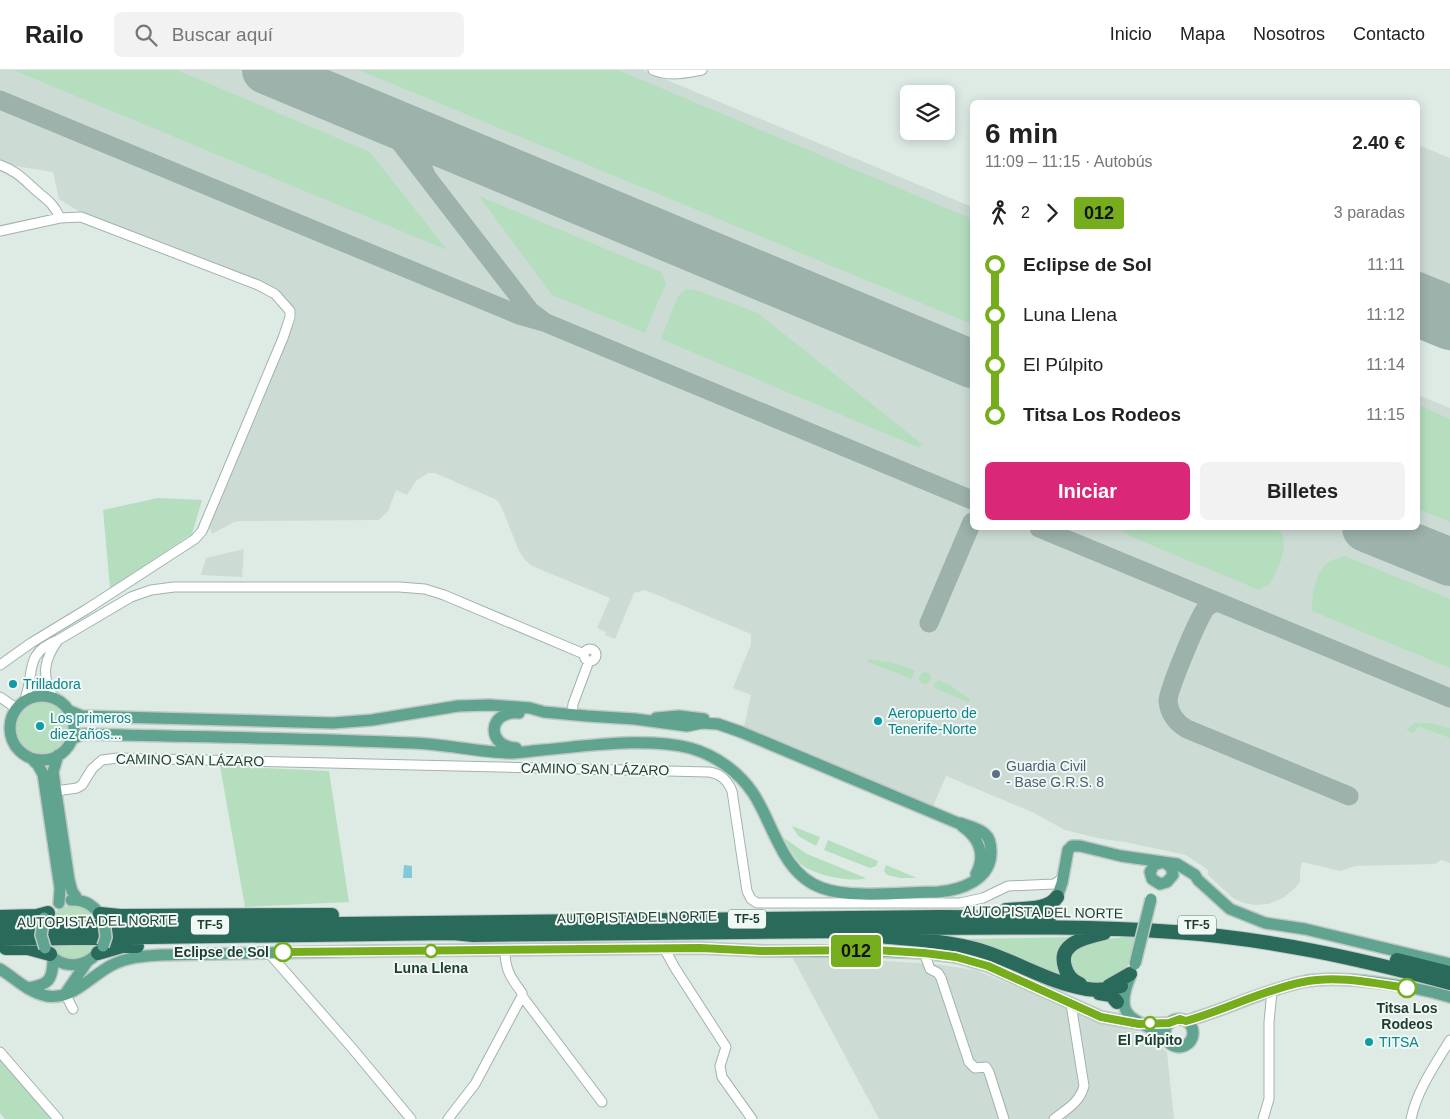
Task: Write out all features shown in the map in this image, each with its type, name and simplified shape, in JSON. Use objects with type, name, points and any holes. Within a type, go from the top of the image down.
[{"type":"highway","points":[[940,916],[1038,907],[1050,904],[1057,897]]},
{"type":"highway","points":[[102,918],[120,916],[297,914],[396,915],[420,922]]},
{"type":"highway","points":[[0,917],[46,915]]},
{"type":"highway","name":"AUTOPISTA DEL NORTE","points":[[0,928],[940,916],[1112,920],[1205,926],[1330,945],[1450,973]]},
{"type":"highway","name":"AUTOPISTA DEL NORTE","points":[[0,939],[453,933],[473,935],[842,931],[886,928],[1060,927],[1217,936],[1334,955],[1450,983]]},
{"type":"highway","points":[[1118,929],[1081,939],[1070,946],[1065,955],[1064,964],[1067,974],[1075,982],[1084,985],[1108,986],[1129,975]]},
{"type":"highway","points":[[842,931],[957,945],[980,951],[1051,979],[1087,989],[1105,990],[1129,975]]},
{"type":"highway","points":[[101,950],[122,946],[453,939],[473,935]]},
{"type":"highway","points":[[0,948],[28,948],[49,953]]},
{"type":"highway","points":[[1051,979],[1058,984],[1075,990],[1111,995],[1116,1002]]},
{"type":"main road","points":[[58,756],[45,760],[31,758],[23,754],[12,741],[10,724],[20,704],[38,696],[53,697],[66,705],[70,711],[74,725],[72,738],[69,745],[58,756],[53,772],[69,880],[72,891],[78,900]]},
{"type":"main road","points":[[70,711],[82,716],[333,723],[372,720],[477,705],[530,708],[544,712],[635,719],[687,726],[702,723],[718,724],[959,823],[975,838],[981,853],[981,863],[969,884],[951,891],[856,894],[830,891],[812,884],[803,878],[786,857],[760,806],[744,782],[721,762],[697,750],[676,746],[644,744],[504,753],[448,745],[414,743],[83,734],[72,738]]},
{"type":"main road","points":[[530,751],[507,747],[500,743],[494,734],[495,724],[498,718],[507,713],[529,714],[544,712]]},
{"type":"main road","points":[[635,719],[679,716],[720,721],[745,734]]},
{"type":"main road","points":[[31,758],[43,774],[60,888],[59,903]]},
{"type":"main road","points":[[1057,897],[1068,850],[1074,846],[1182,866],[1195,875],[1230,909],[1265,923],[1304,929],[1450,964]]},
{"type":"main road","points":[[1172,878],[1173,872],[1171,867],[1163,862],[1156,863],[1150,870],[1152,879],[1157,883],[1165,884],[1172,878],[1189,877],[1198,880]]},
{"type":"main road","points":[[1157,883],[1129,975],[1124,1000],[1125,1011],[1129,1016],[1139,1024],[1166,1037]]},
{"type":"main road","points":[[27,988],[46,983],[51,977],[49,953],[41,935],[46,915],[59,903],[78,900],[93,906],[102,918],[106,937],[101,950],[87,962],[65,994]]},
{"type":"main road","points":[[0,969],[27,988],[47,996],[65,994],[83,986],[112,965],[139,956],[268,952],[664,948],[762,951],[875,950],[956,957],[988,966],[1101,1017],[1139,1024],[1169,1023],[1176,1019],[1186,1021],[1272,991],[1304,982],[1326,980],[1346,980],[1407,988],[1450,997]]},
{"type":"main road","points":[[49,953],[64,963],[72,965],[87,962]]},
{"type":"main road","points":[[1101,1017],[1112,1010],[1129,975]]},
{"type":"main road","points":[[1116,1002],[1120,1021]]},
{"type":"main road","points":[[1169,1023],[1165,1030],[1166,1037],[1171,1044],[1183,1046],[1190,1041],[1193,1032],[1206,1020],[1229,1007]]},
{"type":"main road","points":[[1186,1021],[1190,1024],[1193,1032]]},
{"type":"street","points":[[653,70],[676,75],[702,70]]},
{"type":"street","points":[[0,165],[18,174],[32,185],[56,208],[60,218]]},
{"type":"street","points":[[0,231],[60,218],[81,217],[258,285],[275,294],[290,311],[290,317],[202,531],[188,544],[31,643],[0,665]]},
{"type":"street","points":[[0,697],[20,704],[27,694],[32,662],[47,644],[58,640],[132,596],[150,590],[174,587],[399,587],[425,589],[444,595],[586,658],[573,704],[572,715]]},
{"type":"street","points":[[53,697],[46,682],[46,663],[50,652],[58,640]]},
{"type":"street","name":"CAMINO SAN LÁZARO","points":[[56,791],[77,788],[82,785],[92,769],[102,760],[118,758],[709,772],[721,776],[732,791],[747,891],[751,899],[757,903],[960,903],[984,898],[1008,886],[1042,886],[1054,884],[1062,879]]},
{"type":"street","points":[[1042,886],[1052,890],[1057,897]]},
{"type":"street","points":[[664,948],[674,968],[726,1047],[720,1072],[752,1119]]},
{"type":"street","points":[[505,950],[505,963],[508,973],[522,993],[522,996],[602,1102]]},
{"type":"street","points":[[268,952],[411,1119]]},
{"type":"street","points":[[924,953],[930,969],[941,978],[969,1062],[975,1068],[986,1067],[989,1072],[1004,1119]]},
{"type":"street","points":[[1263,1119],[1269,1099],[1272,991]]},
{"type":"street","points":[[65,994],[73,1009]]},
{"type":"street","points":[[448,1119],[475,1084],[522,996]]},
{"type":"street","points":[[1054,1119],[1077,1101],[1082,1094],[1084,1086],[1071,1004]]},
{"type":"street","points":[[1075,1024],[1084,1010]]},
{"type":"street","points":[[1411,1119],[1422,1087],[1450,1040]]},
{"type":"street","points":[[0,1052],[58,1119]]},
{"type":"shaded area","points":[[0,70],[643,70],[970,206],[970,530],[1420,530],[1420,396],[1450,408],[1450,863],[1441,860],[1435,864],[1356,866],[1340,871],[1302,862],[1300,882],[1294,889],[1283,898],[1268,904],[1255,905],[1233,898],[1208,875],[1208,870],[1186,855],[1065,830],[1032,812],[946,776],[930,814],[742,736],[751,695],[733,688],[751,644],[751,634],[645,590],[634,593],[615,639],[605,635],[606,632],[597,628],[610,598],[532,566],[519,551],[497,500],[435,473],[428,473],[416,481],[407,495],[396,490],[388,511],[379,520],[240,521],[234,522],[212,534],[209,527],[296,318],[295,309],[277,289],[80,212],[59,199],[53,172],[0,162]]},
{"type":"shaded area","points":[[1420,146],[1450,158],[1450,351],[1420,339]]},
{"type":"shaded area","points":[[244,549],[242,577],[201,575],[206,558]]},
{"type":"shaded area","points":[[791,955],[934,964],[975,970],[1098,1020],[1148,1036],[1167,1052],[1174,1119],[879,1119]]},
{"type":"green space","points":[[13,70],[177,70],[370,152],[447,250]]},
{"type":"green space","points":[[359,70],[618,70],[970,218],[970,323]]},
{"type":"green space","points":[[479,196],[661,272],[666,283],[645,333],[552,295]]},
{"type":"green space","points":[[686,289],[696,290],[758,313],[922,444],[920,448],[661,339],[678,296]]},
{"type":"green space","points":[[1420,406],[1450,419],[1450,522],[1420,510]]},
{"type":"green space","points":[[158,498],[202,500],[192,534],[110,588],[103,510]]},
{"type":"green space","points":[[1123,530],[1278,530],[1282,534],[1284,546],[1281,561],[1270,584],[1259,590],[1132,537]]},
{"type":"green space","points":[[1345,556],[1450,599],[1450,668],[1312,611],[1314,586],[1322,569],[1330,561]]},
{"type":"green space","points":[[868,659],[893,663],[915,670],[912,679],[868,662]]},
{"type":"green space","points":[[925,672],[931,678],[925,684],[919,678]]},
{"type":"green space","points":[[938,680],[970,699],[969,703],[933,687]]},
{"type":"green space","points":[[42,700],[52,702],[61,708],[67,717],[69,727],[67,737],[61,746],[52,752],[42,754],[32,752],[23,746],[17,737],[15,727],[17,717],[23,708],[32,702]]},
{"type":"green space","points":[[1415,723],[1430,723],[1450,728],[1450,738],[1418,726],[1414,733],[1406,730]]},
{"type":"green space","points":[[220,766],[329,771],[349,902],[245,907]]},
{"type":"green space","points":[[792,826],[820,837],[816,846],[798,836]]},
{"type":"green space","points":[[784,838],[807,854],[866,878],[843,879],[808,869],[797,859]]},
{"type":"green space","points":[[828,840],[878,861],[876,866],[870,868],[824,850]]},
{"type":"green space","points":[[886,865],[917,878],[900,878],[887,875],[884,871]]},
{"type":"green space","points":[[74,905],[88,910],[98,921],[49,922],[59,910]]},
{"type":"green space","points":[[1138,935],[1130,962],[1116,977],[1092,983],[1081,980],[1075,974],[1069,961],[1074,952],[1086,942]]},
{"type":"green space","points":[[1075,937],[1066,979],[954,940],[971,939]]},
{"type":"green space","points":[[98,942],[87,954],[73,959],[60,955],[49,943]]},
{"type":"green space","points":[[0,1059],[53,1119],[5,1119],[0,1113]]},
{"type":"water","points":[[404,865],[412,866],[412,878],[403,878]]},
{"type":"taxiway","points":[[0,100],[519,315],[544,322],[970,499]]},
{"type":"taxiway","points":[[341,101],[370,117],[396,137],[530,311],[542,320]]},
{"type":"taxiway","points":[[426,175],[422,161],[426,152],[436,146],[450,146]]},
{"type":"taxiway","points":[[1420,282],[1450,294]]},
{"type":"taxiway","points":[[1420,302],[1450,314]]},
{"type":"taxiway","points":[[929,623],[970,527]]},
{"type":"taxiway","points":[[1044,530],[1450,698]]},
{"type":"taxiway","points":[[1427,553],[1450,567]]},
{"type":"taxiway","points":[[1221,603],[1214,603],[1203,612],[1185,652],[1169,694],[1168,701],[1174,717],[1187,729],[1349,796]]},
{"type":"runway","points":[[266,70],[970,363]]},
{"type":"runway","points":[[1420,314],[1450,326]]},
{"type":"runway","points":[[1371,530],[1450,562]]},
{"type":"bus line","name":"012","points":[[283,952],[700,948],[762,951],[875,950],[924,953],[956,957],[988,966],[1101,1017],[1139,1024],[1169,1023],[1176,1019],[1186,1021],[1304,982],[1346,980],[1407,988]]},
{"type":"place","name":"Trilladora","points":[[13,684]]},
{"type":"place","name":"Aeropuerto de Tenerife-Norte","points":[[878,721]]},
{"type":"place","name":"Los primeros diez años...","points":[[40,726]]},
{"type":"place","name":"Guardia Civil - Base G.R.S. 8","points":[[996,774]]},
{"type":"place","name":"Luna Llena","points":[[431,951]]},
{"type":"place","name":"Eclipse de Sol","points":[[283,952]]},
{"type":"place","name":"Titsa Los Rodeos","points":[[1407,988]]},
{"type":"place","name":"El Púlpito","points":[[1150,1023]]},
{"type":"place","name":"TITSA","points":[[1369,1042]]}]
